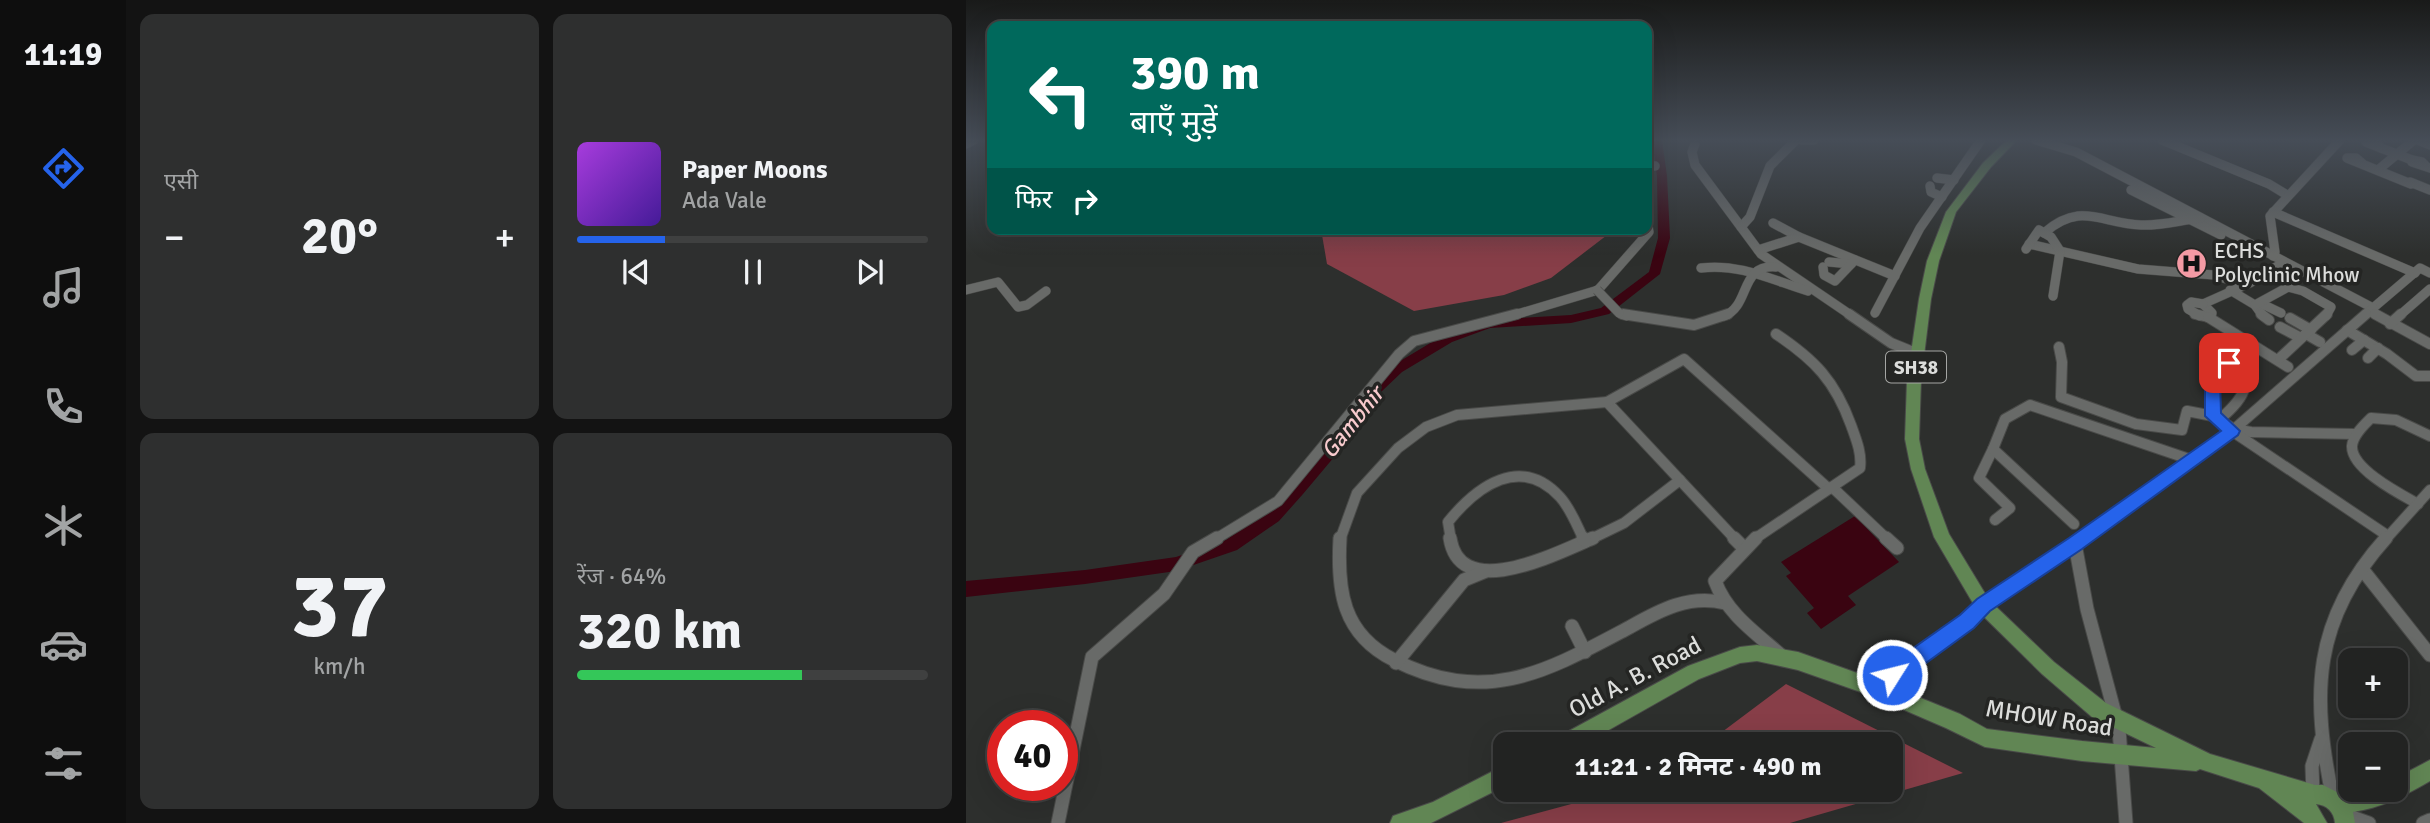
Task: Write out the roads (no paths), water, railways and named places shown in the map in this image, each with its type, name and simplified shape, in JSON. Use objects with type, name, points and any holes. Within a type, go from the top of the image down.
[{"type":"main road","name":"SH38","points":[[1976,178],[1951,212],[1933,261],[1914,380],[1912,439],[1918,469],[1942,537],[1983,605],[2048,668],[2099,710],[2208,762],[2335,807]]},
{"type":"main road","name":"Old A. B. Road","points":[[1586,732],[1694,672],[1740,655],[1757,653],[1778,657]]},
{"type":"main road","name":"MHOW Road","points":[[1778,657],[1874,688],[1953,721],[1984,738],[2208,762]]},
{"type":"main road","points":[[2408,782],[2430,770]]},
{"type":"main road","name":"SH38","points":[[2261,779],[2314,818]]},
{"type":"main road","points":[[1400,823],[1437,811],[1493,781]]},
{"type":"main road","points":[[2335,807],[2357,802]]},
{"type":"main road","name":"SH38","points":[[2314,818],[2306,803],[2335,807]]},
{"type":"street","points":[[1705,178],[1758,250],[1776,267],[1891,343],[1918,354]]},
{"type":"street","points":[[1741,227],[1751,217],[1765,178]]},
{"type":"street","points":[[1875,313],[1920,229],[1954,180],[1940,178]]},
{"type":"street","points":[[2126,178],[2371,309],[2390,324],[2430,344]]},
{"type":"street","points":[[2255,178],[2287,195]]},
{"type":"street","points":[[2273,256],[2275,252],[2269,222],[2273,212],[2303,178]]},
{"type":"street","points":[[2398,178],[2430,190]]},
{"type":"street","points":[[1930,186],[1931,192],[1942,197]]},
{"type":"street","points":[[2131,190],[2218,234],[2234,235]]},
{"type":"street","points":[[2044,233],[2054,222],[2073,212],[2141,225],[2201,218]]},
{"type":"street","points":[[2273,212],[2417,271],[2430,273]]},
{"type":"street","points":[[1773,223],[1854,262],[1895,276]]},
{"type":"street","points":[[2053,296],[2060,251],[2051,237],[2039,230],[2027,246],[2060,251],[2138,269],[2214,275],[2245,285]]},
{"type":"street","points":[[1058,823],[1092,657],[1164,594],[1193,552],[1278,501],[1399,354],[1414,341],[1469,329],[1598,290],[1646,235]]},
{"type":"street","points":[[1758,250],[1799,237]]},
{"type":"street","points":[[1874,688],[1967,622],[1983,605],[2075,544],[2233,430],[2430,259]]},
{"type":"street","points":[[1835,281],[1824,275],[1826,265],[1837,261],[1854,262]]},
{"type":"street","points":[[1820,295],[1854,262]]},
{"type":"street","points":[[2284,262],[2245,285],[2203,304],[2191,302],[2188,309],[2196,316],[2208,317],[2236,342],[2288,366]]},
{"type":"street","points":[[1700,268],[1713,265],[1756,272],[1784,285],[1820,295]]},
{"type":"street","points":[[1597,290],[1619,313],[1628,317],[1650,318],[1682,325],[1710,323],[1734,311],[1742,302],[1745,284],[1756,272],[1765,266],[1776,267]]},
{"type":"street","points":[[966,290],[998,282],[1018,307],[1027,305],[1046,291]]},
{"type":"street","points":[[2258,304],[2288,287],[2303,291],[2331,307],[2325,318],[2280,358]]},
{"type":"street","points":[[2390,324],[2430,289]]},
{"type":"street","points":[[2230,290],[2286,315],[2306,334],[2320,342]]},
{"type":"street","points":[[2203,304],[2211,313],[2208,317]]},
{"type":"street","points":[[2258,304],[2261,315],[2269,320]]},
{"type":"street","points":[[2280,327],[2306,334]]},
{"type":"street","points":[[2347,330],[2378,348],[2416,376],[2430,376]]},
{"type":"street","points":[[1776,334],[1831,380],[1861,453],[1860,468],[1743,547],[1715,581],[1718,593],[1725,603],[1778,657]]},
{"type":"street","points":[[2352,350],[2364,340]]},
{"type":"street","points":[[2216,418],[2213,378],[2227,363],[2236,342]]},
{"type":"street","points":[[2216,418],[2243,396],[2248,387],[2247,372],[2236,342]]},
{"type":"street","points":[[2059,347],[2062,362],[2061,397],[2110,415],[2167,431],[2182,430],[2187,411],[2216,418],[2388,537]]},
{"type":"street","points":[[2368,358],[2378,348]]},
{"type":"street","points":[[1725,603],[1699,599],[1671,606],[1585,652],[1526,677],[1494,682],[1435,677],[1396,663],[1359,632],[1346,608],[1338,578],[1338,549],[1343,522],[1357,493],[1368,479],[1406,441],[1447,418],[1518,408],[1607,402],[1684,359],[1897,548]]},
{"type":"street","points":[[1607,402],[1743,547]]},
{"type":"street","points":[[1996,520],[2010,508],[1979,478],[2005,419],[2030,405],[2192,460]]},
{"type":"street","points":[[2418,504],[2388,486],[2356,461],[2352,447],[2356,434],[2371,418],[2396,420],[2430,436]]},
{"type":"street","points":[[2233,430],[2356,434]]},
{"type":"street","points":[[1993,449],[2010,469],[2074,524]]},
{"type":"street","points":[[1585,541],[1562,500],[1547,485],[1523,477],[1500,478],[1468,499],[1448,522],[1450,548],[1456,557],[1477,570],[1495,572],[1528,567],[1616,527],[1680,480]]},
{"type":"street","points":[[2369,823],[2335,807],[2321,740],[2321,681],[2328,632],[2342,598],[2362,569],[2430,490]]},
{"type":"street","name":"MHOW Road","points":[[2075,544],[2078,571],[2116,718],[2122,754]]},
{"type":"street","points":[[2362,569],[2430,655]]},
{"type":"street","points":[[1396,663],[1452,592],[1464,580],[1486,571]]},
{"type":"street","points":[[1572,626],[1585,652]]},
{"type":"street","points":[[2122,754],[2126,823]]},
{"type":"street","points":[[2423,823],[2430,820]]},
{"type":"waterway","name":"Gambhir","points":[[966,589],[1085,577],[1176,564],[1231,545],[1273,516],[1298,490],[1340,440],[1376,388],[1397,369],[1447,339],[1489,324],[1571,319],[1605,311],[1654,274],[1664,238],[1662,178]]},
{"type":"place","name":"ECHS Polyclinic Mhow","points":[[2191,263]]}]
